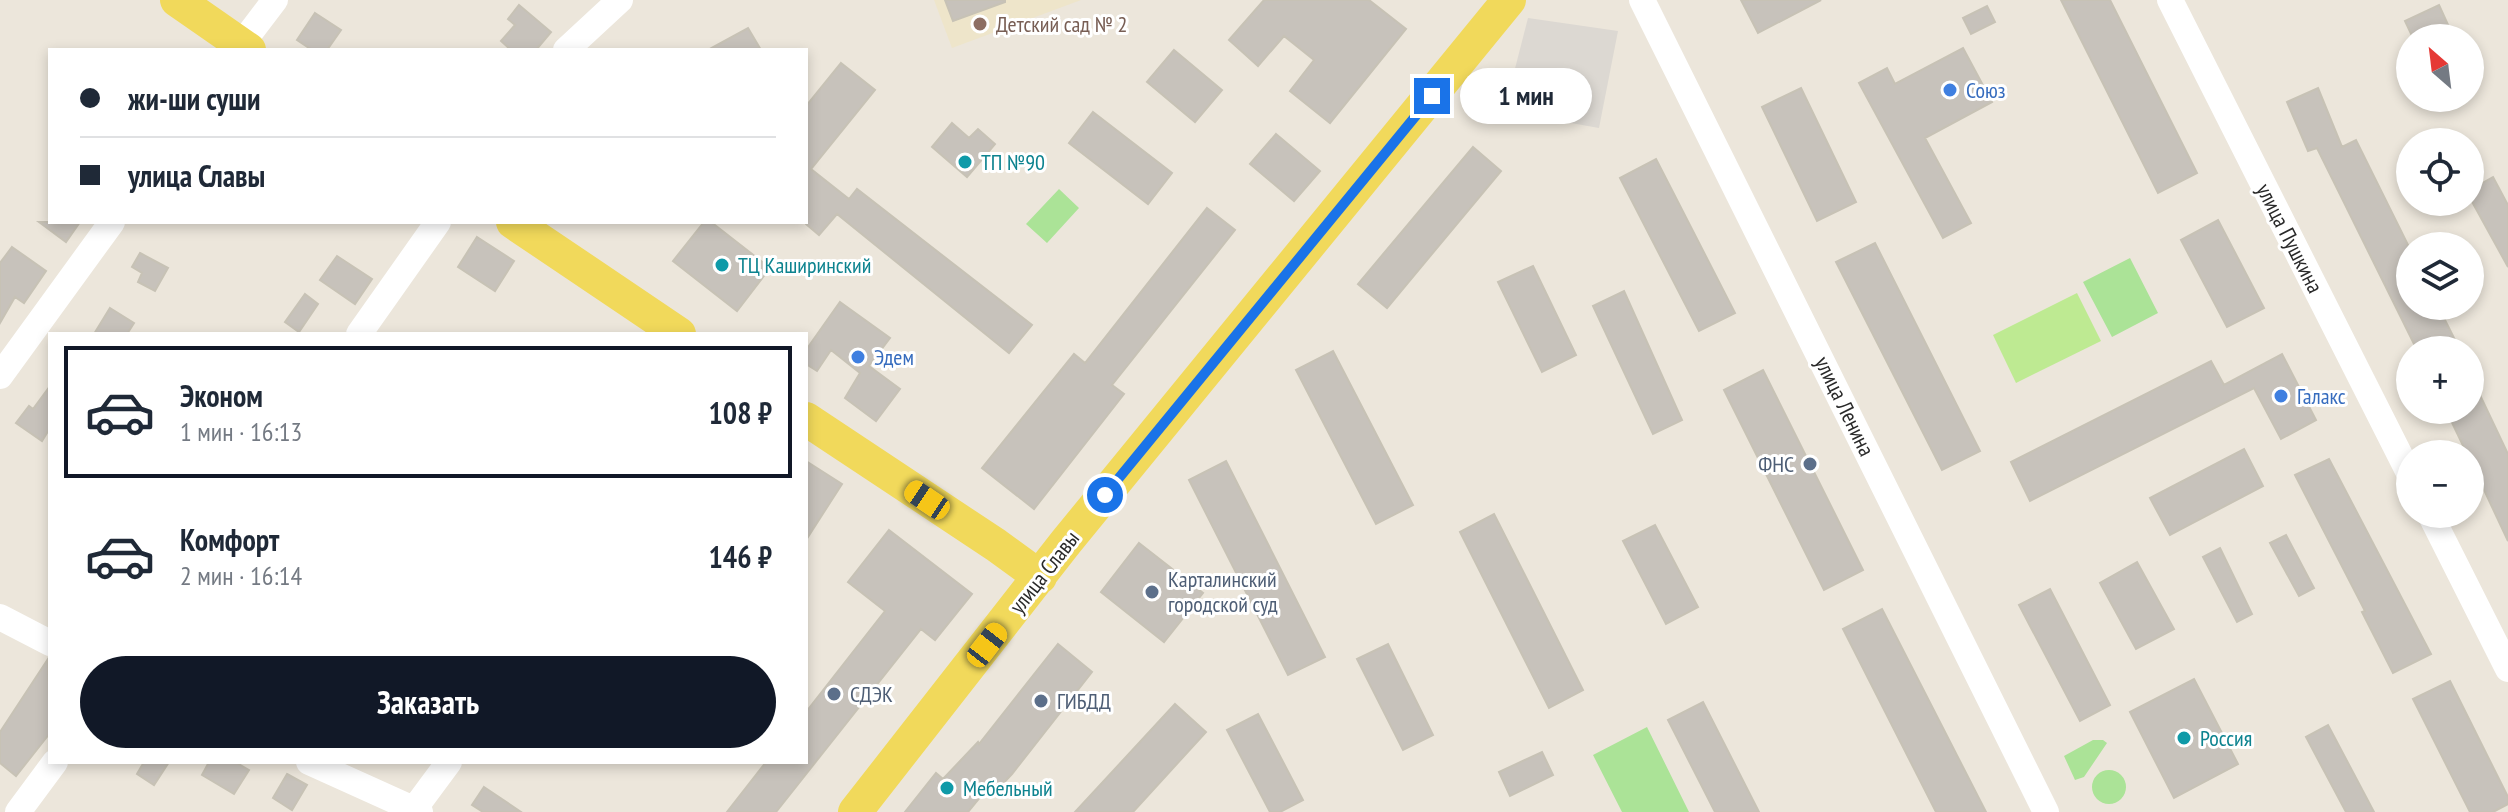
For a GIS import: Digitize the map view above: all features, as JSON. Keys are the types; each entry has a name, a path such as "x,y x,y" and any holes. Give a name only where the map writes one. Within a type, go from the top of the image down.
{"main road":[{"path":"177,0 243,48"},
{"name":"улица Славы","path":"855,812 1040,577 1509,0"},
{"path":"516,224 676,332"},
{"path":"808,420 1040,577"}],"street":[{"path":"243,48 275,0"},
{"path":"568,48 620,0"},
{"name":"улица Ленина","path":"1642,0 2046,812"},
{"name":"улица Пушкина","path":"2170,0 2396,447"},
{"path":"0,376 111,224"},
{"path":"360,332 437,224"},
{"path":"2437,528 2508,669"},
{"path":"0,617 48,642"},
{"path":"18,812 54,764"},
{"path":"313,764 416,811 448,764"}],"shaded area":[{"name":"Детский сад № 2","path":"934,0 1081,0 952,48"},
{"path":"1528,18 1618,31 1599,128 1526,115 1510,88"}],"green space":[{"path":"1059,189 1079,208 1047,243 1026,224"},
{"path":"2130,258 2158,313 2112,337 2083,282"},
{"path":"2077,293 2101,341 2016,383 1993,335"},
{"path":"1647,727 1689,812 1622,812 1593,755"},
{"path":"2093,740 2107,743 2084,777 2075,780 2064,756"},
{"path":"2109,770 2121,775 2126,787 2121,799 2109,804 2097,799 2092,787 2097,775"}],"building":[{"path":"945,0 1005,0 1005,2 953,21"},
{"path":"1264,0 1369,0 1406,29 1330,123 1290,91 1314,60 1284,36 1258,66 1229,40"},
{"path":"1741,0 1821,0 1758,33"},
{"path":"2061,0 2110,0 2197,173 2158,193"},
{"path":"519,5 551,32 538,48 509,48 501,41 515,25 508,19"},
{"path":"2439,5 2448,24 2406,24 2405,21"},
{"path":"1987,6 1995,22 1971,34 1963,18"},
{"path":"315,13 341,30 328,48 309,48 297,40"},
{"path":"748,28 760,48 712,48"},
{"path":"1963,48 1992,102 1925,138 1971,223 1943,238 1859,83 1887,68 1895,84"},
{"path":"1174,50 1222,90 1195,122 1147,82"},
{"path":"841,63 875,90 811,169 849,199 857,189 1032,325 1009,353 837,214 819,235 806,224 808,104"},
{"path":"1801,88 1856,202 1817,221 1762,107"},
{"path":"2318,88 2342,147 2356,140 2402,232 2396,232 2396,308 2317,148 2308,151 2287,102"},
{"path":"1093,112 1172,173 1148,204 1069,143"},
{"name":"ТП №90","path":"952,123 969,138 978,129 995,144 967,177 932,147"},
{"path":"1276,134 1320,171 1294,201 1250,164"},
{"path":"1473,147 1501,171 1387,308 1358,284"},
{"path":"1656,159 1735,313 1699,331 1620,178"},
{"path":"2493,177 2508,205 2508,267 2480,216 2484,216 2484,182"},
{"path":"1207,208 1235,230 1112,385 1124,394 1034,509 982,468 1074,354 1085,363"},
{"path":"2218,220 2264,308 2227,327 2181,240"},
{"path":"39,222 79,224 66,242"},
{"name":"ТЦ Каширинский","path":"702,224 714,224 770,268 737,311 673,261"},
{"path":"477,237 514,261 495,291 458,267"},
{"path":"1875,243 1980,451 1942,470 1836,262"},
{"path":"12,247 46,271 24,303 15,297 0,323 0,263"},
{"path":"140,253 168,268 155,291 138,282 142,273 132,267"},
{"path":"337,256 372,279 355,304 320,280"},
{"path":"1533,266 1576,355 1542,372 1498,282"},
{"path":"1624,291 1682,420 1653,434 1593,306"},
{"path":"305,294 318,304 299,332 285,322"},
{"name":"Эдем","path":"840,302 890,338 869,366 900,389 876,421 845,398 860,373 831,350 817,371 808,365 808,347"},
{"path":"110,308 134,323 128,332 95,332"},
{"path":"2402,320 2445,320 2453,336 2410,336"},
{"path":"1333,351 1413,505 1376,524 1296,370"},
{"path":"2282,354 2316,420 2281,439 2254,388 2030,501 2011,462 2211,361 2224,385"},
{"path":"1763,370 1863,570 1824,590 1724,390"},
{"path":"48,389 48,431 42,441 16,423 29,406 33,409"},
{"path":"2484,403 2508,454 2508,541 2484,490 2484,440 2460,440 2453,424 2484,424"},
{"path":"2244,449 2263,486 2170,535 2150,498"},
{"path":"2329,459 2431,654 2393,673 2362,612 2365,611 2295,475"},
{"path":"1226,461 1325,657 1288,675 1189,480"},
{"path":"808,462 842,484 808,537"},
{"path":"1494,514 1583,690 1549,708 1460,532"},
{"path":"1655,525 1698,607 1666,624 1623,541"},
{"path":"889,530 972,594 935,640 921,629 776,812 727,812 764,764 808,764 808,709 885,611 848,582"},
{"path":"2286,535 2314,588 2299,596 2270,543"},
{"name":"Карталинский городской суд","path":"1139,543 1203,593 1164,642 1101,592"},
{"path":"2220,548 2252,614 2237,622 2203,557"},
{"path":"2137,562 2174,629 2136,649 2100,583"},
{"path":"2050,589 2110,705 2080,721 2019,605"},
{"path":"1882,609 1986,812 1936,812 1843,629"},
{"path":"1058,644 1092,672 1012,774 996,791 990,785 968,812 905,812 936,773 943,779 979,744"},
{"path":"1388,644 1433,735 1403,750 1357,659"},
{"path":"48,659 48,736 16,776 0,763 0,732"},
{"name":"Россия","path":"2194,679 2238,764 2174,798 2130,712"},
{"path":"2450,681 2508,797 2508,804 2493,812 2470,812 2413,699"},
{"path":"1703,702 1759,812 1715,812 1668,720"},
{"path":"1175,704 1206,732 1133,812 1075,812"},
{"path":"1258,714 1303,800 1280,812 1270,812 1227,730"},
{"path":"2328,725 2374,812 2346,812 2306,737"},
{"path":"1542,752 1553,775 1510,796 1499,772"},
{"path":"143,764 168,764 154,785 137,774"},
{"path":"208,764 238,764 249,770 234,794 202,775"},
{"path":"287,774 307,785 292,810 273,798"},
{"path":"484,787 521,812 483,812 472,805"}],"place":[{"name":"Детский сад № 2","path":"980,24"},
{"name":"Союз","path":"1950,90"},
{"name":"ТП №90","path":"965,162"},
{"name":"ТЦ Каширинский","path":"722,265"},
{"name":"Эдем","path":"858,357"},
{"name":"Галакс","path":"2281,396"},
{"name":"ФНС","path":"1810,464"},
{"name":"Карталинский городской суд","path":"1152,592"},
{"name":"СДЭК","path":"834,694"},
{"name":"ГИБДД","path":"1041,701"},
{"name":"Россия","path":"2184,738"},
{"name":"Мебельный","path":"947,788"}],"route":[{"path":"1105,495 1432,96"}]}
